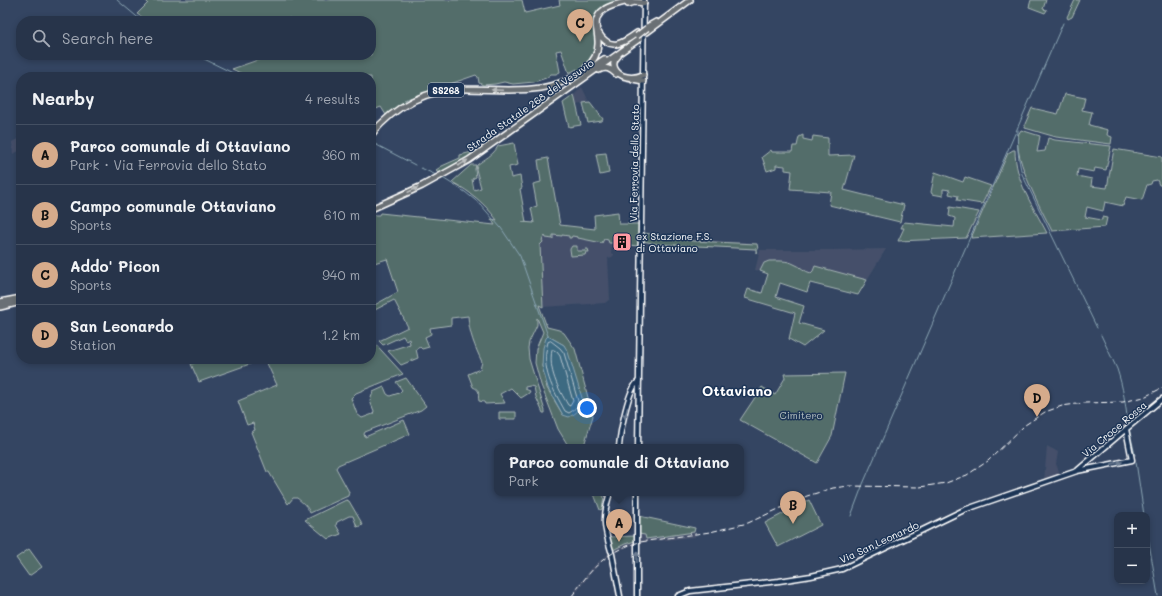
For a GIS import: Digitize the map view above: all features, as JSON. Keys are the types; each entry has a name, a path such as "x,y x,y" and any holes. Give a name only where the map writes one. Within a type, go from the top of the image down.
{"highway":[{"path":"580,76 596,56 598,45 596,25 599,14 606,8 632,0"},
{"name":"Strada Statale 268 del Vesuvio","path":"376,207 436,179 493,143 580,76 636,37 685,0"},
{"name":"Strada Statale 268 del Vesuvio","path":"647,29 690,0"},
{"path":"636,37 625,42 612,44 602,38 598,29 598,21 601,15 608,9 644,1"},
{"path":"636,37 616,58 614,68 618,73 624,76 631,78 643,78"},
{"path":"580,76 602,68 608,68 624,78 638,80 643,78"},
{"name":"Strada Statale 268 del Vesuvio","path":"376,130 396,111 428,94 458,89 536,89 580,76"},
{"path":"0,302 16,299"},
{"path":"0,307 16,303"}],"main road":[{"name":"Via Ferrovia dello Stato","path":"638,444 644,1"},
{"path":"619,444 623,421 628,403 634,385 639,381"},
{"name":"Via Croce Rossa","path":"1078,470 1126,428 1162,400"},
{"path":"1078,470 1132,460 1126,428"},
{"name":"Via San Leonardo","path":"678,596 690,590 779,581 842,569 964,510 1078,470"},
{"path":"609,496 604,513 606,533 620,596"},
{"path":"637,496 637,596"}],"shaded area":[{"path":"582,87 589,102 576,105 574,95"},
{"path":"16,140 16,152 13,154 12,142"},
{"path":"498,221 526,222 639,233 639,241 629,240 628,245 626,245 627,241 618,240 618,244 612,244 611,253 614,255 608,258 610,299 605,303 543,307 540,258 503,228"},
{"path":"643,233 694,240 757,243 758,249 656,244 643,242"},
{"path":"886,249 867,280 815,266 813,271 809,273 790,262 781,261 769,261 764,263 760,271 755,270 760,250"},
{"path":"1047,446 1058,452 1056,464 1060,474 1044,481"},
{"path":"696,532 695,537 639,543 639,534 645,535 646,539"},
{"path":"635,541 635,544 604,559 591,573 574,596 571,596 590,570 598,562 618,546"}],"green space":[{"path":"145,0 522,0 525,13 560,5 559,0 628,0 609,5 595,18 595,48 586,66 579,71 577,69 569,73 561,50 556,51 560,72 551,74 546,78 534,82 513,84 504,82 483,85 479,83 476,75 404,100 405,102 386,115 381,107 376,109 376,72 238,72 232,69 258,60 376,60 376,16 140,16 137,14 148,3"},
{"path":"1031,0 1046,0 1043,9 1047,10 1045,13 1029,7"},
{"path":"1075,0 1080,0 1072,17 1068,19 1067,17"},
{"path":"1065,94 1085,98 1082,110 1092,112 1089,125 1108,130 1107,135 1112,137 1111,144 1056,137 1025,128 1025,124 1032,108 1058,114"},
{"path":"574,95 581,125 569,127 563,103"},
{"path":"590,102 603,119 602,121 588,123 583,103"},
{"path":"1021,130 1040,136 1037,152 1045,151 1048,138 1111,146 1106,170 1095,168 1094,172 1078,169 1077,176 1092,179 1091,186 1107,188 1114,149 1162,157 1162,185 1159,185 1157,180 1152,181 1151,184 1147,185 1142,200 1126,197 1123,206 1105,202 1103,211 1087,207 1085,217 1102,220 1102,217 1107,218 1105,227 1052,231 1034,195 1022,164 1018,150 1018,138"},
{"path":"803,135 803,139 812,141 813,136 828,138 828,156 854,155 844,190 904,205 900,222 829,205 831,192 790,189 792,171 785,170 785,166 776,165 776,168 767,171 762,157 771,150 772,152 792,152 793,146 797,146 799,137"},
{"path":"514,143 518,165 509,167 511,178 520,176 522,188 520,189 526,222 522,222 534,223 531,208 537,206 533,184 541,182 538,160 548,158 560,225 595,229 594,215 618,212 619,224 639,224 639,246 628,245 628,240 618,239 617,243 609,243 608,240 604,239 602,243 572,236 569,238 569,236 562,235 553,235 553,239 546,238 545,236 540,245 543,307 539,305 547,327 564,333 575,349 593,416 585,444 567,444 558,429 541,385 535,363 536,349 543,332 537,318 537,325 529,342 528,348 529,359 545,413 543,413 536,397 534,387 530,386 525,387 525,389 530,391 529,393 521,398 511,388 500,394 505,403 485,404 484,402 479,401 478,391 473,387 468,374 480,369 482,362 473,340 468,316 451,318 451,325 430,328 431,334 425,337 429,347 422,349 420,347 416,349 418,358 401,365 388,351 410,344 409,339 406,341 403,336 383,345 379,341 408,327 394,300 376,309 376,304 398,292 387,259 376,262 376,215 379,215 380,213 495,225 491,219 497,220 482,203 452,182 471,165 476,165 475,169 476,177 472,179 474,190 481,188 476,169 477,165 498,146","holes":["548,336 564,345 563,415 547,388 542,366"]},
{"path":"480,150 441,174 436,170 460,158 460,155"},
{"path":"1015,150 1021,183 1047,233 971,238 1008,153"},
{"path":"606,153 609,173 600,175 596,154"},
{"path":"935,172 963,182 965,177 991,186 982,204 957,200 958,196 949,194 950,190 943,189 943,196 932,194 931,192"},
{"path":"950,207 979,212 966,238 898,241 904,228 901,228 904,222 954,227 955,218 949,216"},
{"path":"644,233 693,241 757,244 758,249 756,253 756,249 657,244 643,241"},
{"path":"572,246 577,246 577,251 585,251 588,249 589,252 586,252 585,255 571,256 570,249"},
{"path":"769,261 788,262 811,273 815,266 867,280 858,295 810,283 807,292 780,283 776,297 804,306 799,323 824,330 803,347 789,339 795,313 745,298 748,289 762,293 768,274 760,271 764,263"},
{"path":"376,344 403,374 356,393 351,398 357,414 362,418 373,414 374,411 370,401 373,392 384,387 387,394 390,396 399,393 402,390 396,382 406,378 426,406 421,410 365,432 365,437 404,420 410,434 338,465 336,468 349,492 348,496 310,513 303,503 297,498 293,498 288,504 269,472 267,472 251,432 255,430 253,423 247,425 238,401 277,385 267,364 376,364"},
{"path":"191,364 250,364 199,382"},
{"name":"Cimitero","path":"845,373 832,436 817,463 740,420 762,387 775,395 785,378 784,374"},
{"path":"499,412 516,412 516,419 499,419"},
{"path":"595,496 604,496 602,509 600,510"},
{"path":"346,500 349,501 363,525 357,527 353,516 349,516 337,522 336,525 341,534 328,539 305,520"},
{"path":"809,500 821,525 778,547 765,523"},
{"path":"639,516 695,528 694,532 646,539 645,535 639,534"},
{"path":"635,536 635,541 613,550 609,537"},
{"path":"29,549 42,567 29,576 16,558"}],"water":[{"path":"548,336 564,345 568,352 583,401 578,410 569,417 563,415 548,388 542,366 543,348"}],"waterway":[{"path":"117,0 136,16"},
{"path":"851,516 863,484 1063,23"},
{"path":"206,60 231,72"},
{"path":"1018,130 1018,152 1022,174 1097,328"},
{"path":"376,145 415,165"},
{"path":"421,168 436,175"},
{"path":"441,177 465,192 480,204 501,228 520,256 548,336"},
{"path":"1101,335 1117,369 1124,397 1128,425"},
{"path":"1129,428 1135,455"},
{"path":"1136,462 1144,512"},
{"path":"1150,548 1158,596"}],"railway":[{"path":"572,596 593,569 609,555 628,546 640,542 710,532 748,523 807,496 833,488 849,486 920,487 946,483 967,475 988,461 1025,425 1045,412 1069,405 1123,402 1144,397 1162,388"}],"place":[{"name":"Addo' Picon","path":"580,42"},
{"name":"ex Stazione F.S. di Ottaviano","path":"622,242"},
{"name":"San Leonardo","path":"1037,417"},
{"name":"Campo comunale Ottaviano","path":"793,524"},
{"name":"Parco comunale di Ottaviano","path":"619,542"}],"district":[{"name":"Ottaviano","path":"737,390"}]}
